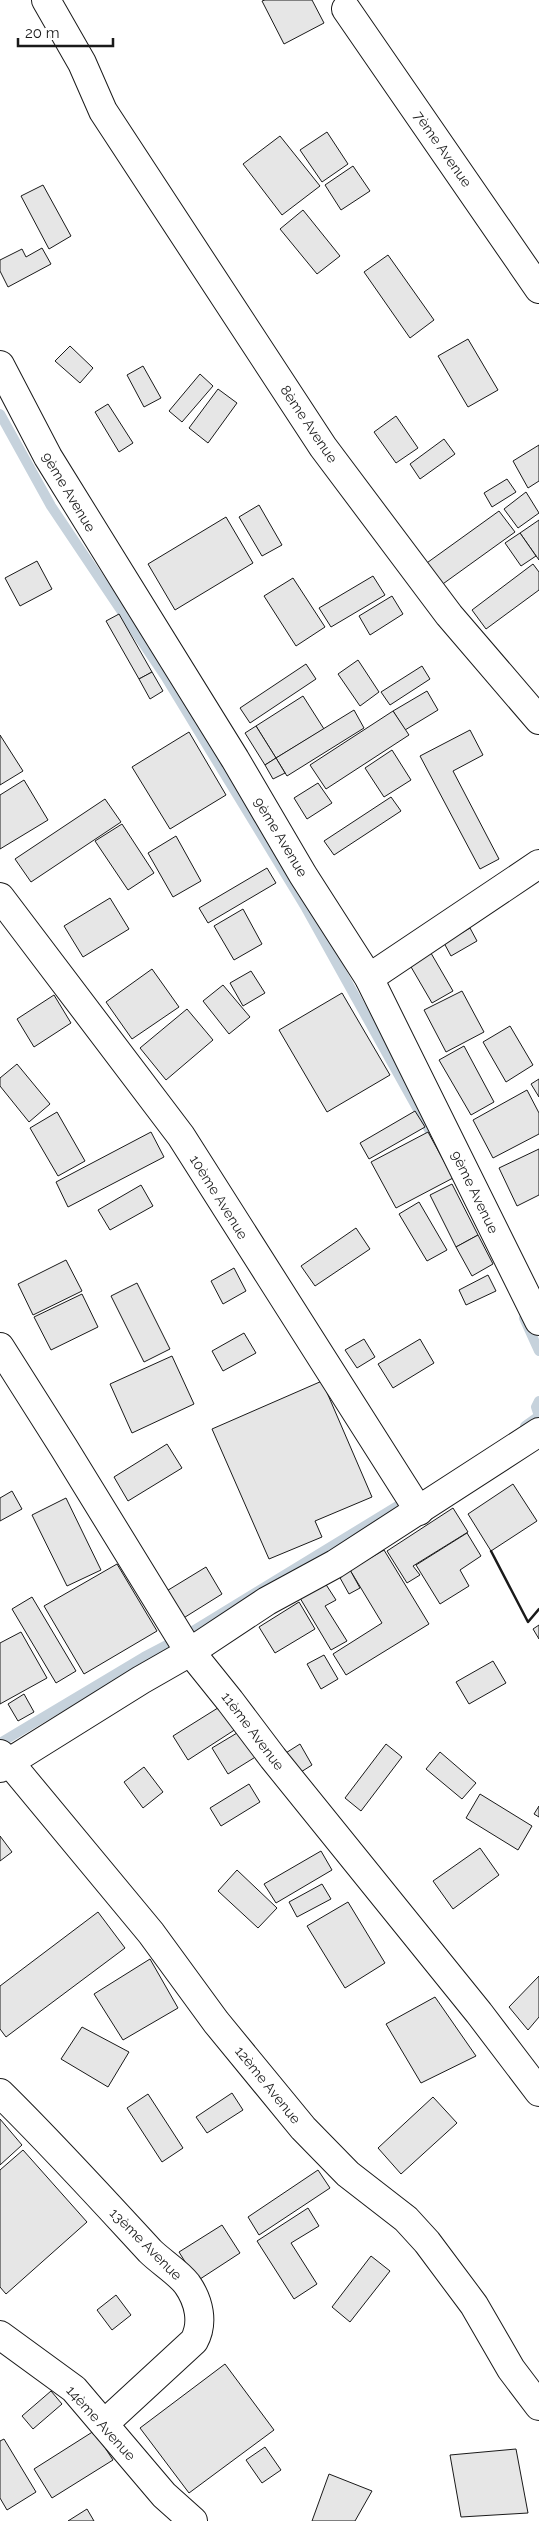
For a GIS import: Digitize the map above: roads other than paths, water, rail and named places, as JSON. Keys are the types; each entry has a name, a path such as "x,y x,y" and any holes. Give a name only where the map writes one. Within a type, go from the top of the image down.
{"street":[{"name":"8ème Avenue","path":"46,0 82,63 103,111 323,446 449,615 539,720"},
{"name":"7ème Avenue","path":"346,9 539,289"},
{"name":"9ème Avenue","path":"0,365 48,458 235,759 303,874 369,978 539,1321"},
{"path":"369,978 539,864"},
{"name":"10ème Avenue","path":"0,897 180,1136 412,1500"},
{"name":"11ème Avenue","path":"0,1347 182,1640 273,1758 479,2013 539,2092"},
{"path":"3,1761 142,1680 182,1640 267,1601 335,1564 412,1500 539,1432"},
{"name":"12ème Avenue","path":"3,1761 151,1933 216,2022 303,2128 348,2174 406,2218 427,2242 474,2305 511,2369 539,2406"},
{"name":"13ème Avenue","path":"0,2093 152,2253 186,2283 195,2301 200,2318 200,2330 194,2341 104,2424"},
{"name":"14ème Avenue","path":"0,2335 74,2389 164,2495 193,2521"}],"waterway":[{"path":"0,414 51,506 165,676 306,908 431,1133"},
{"path":"524,1318 539,1351"},
{"path":"539,1401 536,1407 539,1416"},
{"path":"525,1426 539,1416"},
{"path":"0,1743 144,1657 188,1634 409,1499"}]}
